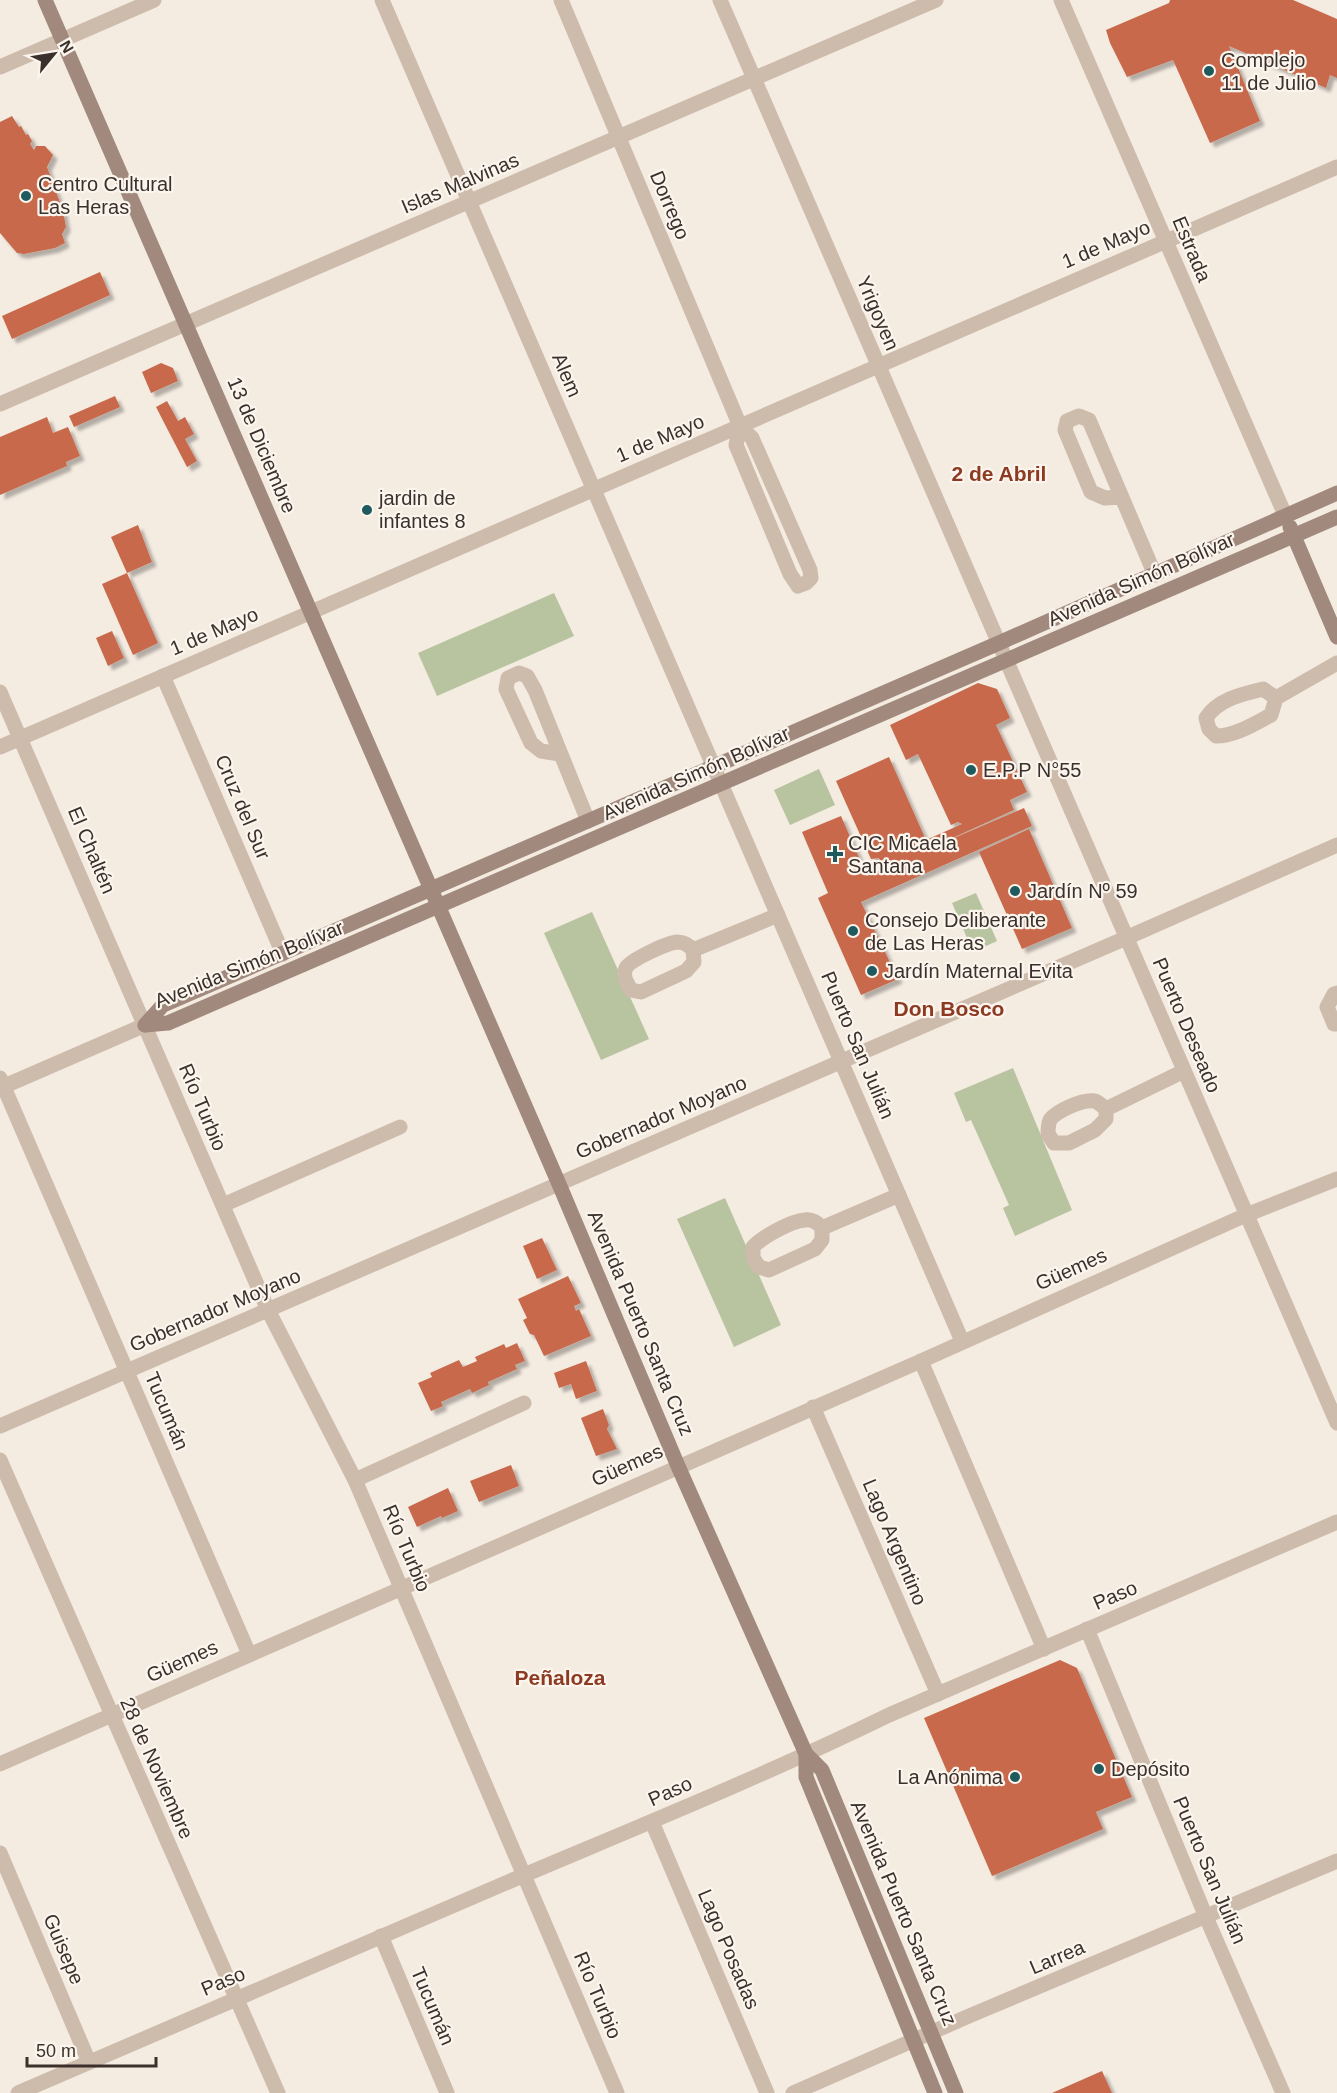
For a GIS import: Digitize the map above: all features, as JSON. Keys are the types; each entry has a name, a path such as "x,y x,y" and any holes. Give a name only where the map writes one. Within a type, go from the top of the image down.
{"street":[{"name":"13 de Diciembre","path":"45,0 439,908"},
{"path":"0,67 154,0"},
{"name":"Alem","path":"382,0 714,767"},
{"name":"Dorrego","path":"561,0 740,426 752,438 810,570 811,578 806,583 798,586 790,573 736,445 740,426"},
{"name":"Yrigoyen","path":"720,0 999,643"},
{"name":"Islas Malvinas","path":"0,404 936,0"},
{"name":"Estrada","path":"1061,0 1285,516"},
{"name":"1 de Mayo","path":"0,747 1337,167"},
{"path":"1122,497 1105,498 1091,492 1065,430 1067,421 1079,416 1089,420 1122,497 1155,575"},
{"name":"Avenida Simón Bolívar","path":"145,1025 163,1005 432,890 1337,494"},
{"path":"1285,516 1337,637"},
{"name":"Avenida Simón Bolívar","path":"145,1025 168,1023 439,908 1337,517"},
{"name":"Puerto Deseado","path":"999,643 1337,1423"},
{"path":"1276,698 1337,663"},
{"path":"560,754 541,751 531,743 506,689 508,678 519,673 527,676 536,690 588,821"},
{"name":"Cruz del Sur","path":"164,676 283,954"},
{"name":"El Chaltén","path":"0,692 145,1025"},
{"name":"Puerto San Julián","path":"714,767 962,1341"},
{"name":"Gobernador Moyano","path":"0,1426 1126,939 1337,845"},
{"name":"Avenida Puerto Santa Cruz","path":"439,908 678,1466 806,1754 822,1770 956,2093"},
{"path":"693,950 778,915"},
{"path":"1337,993 1334,994 1327,1007 1334,1024 1337,1024"},
{"path":"1,1084 145,1025"},
{"name":"Río Turbio","path":"145,1025 268,1310 355,1480 616,2093"},
{"path":"1106,1109 1184,1071"},
{"name":"Tucumán","path":"1,1084 249,1654"},
{"path":"223,1204 400,1127"},
{"name":"Güemes","path":"0,1764 921,1360 1245,1215 1337,1179"},
{"path":"822,1228 899,1195"},
{"path":"921,1360 1044,1648"},
{"path":"355,1480 524,1403"},
{"name":"Lago Argentino","path":"813,1407 938,1694"},
{"name":"28 de Noviembre","path":"0,1460 278,2093"},
{"name":"Paso","path":"18,2093 652,1822 938,1694 1337,1522"},
{"name":"Puerto San Julián","path":"1087,1629 1206,1917 1283,2093"},
{"name":"Avenida Puerto Santa Cruz","path":"806,1754 806,1777 935,2093"},
{"name":"Lago Posadas","path":"652,1822 767,2093"},
{"name":"Guisepe","path":"0,1853 89,2062"},
{"name":"Larrea","path":"793,2093 1337,1862"},
{"name":"Tucumán","path":"381,1936 447,2093"}],"green space":[{"path":"554,593 574,636 437,696 418,653"},
{"path":"819,769 835,805 790,825 774,790"},
{"path":"976,893 997,941 973,952 952,903"},
{"path":"592,912 649,1039 601,1060 544,933"},
{"path":"1013,1068 1072,1210 1015,1236 1003,1208 1009,1205 971,1120 966,1122 954,1093"},
{"path":"725,1198 781,1325 734,1347 677,1219"}],"building":[{"name":"Complejo 11 de Julio","path":"1170,0 1293,0 1337,19 1337,78 1330,75 1326,88 1229,46 1260,121 1210,143 1173,60 1127,77 1106,30 1169,3"},
{"path":"12,116 26,135 28,134 34,150 36,146 45,146 53,155 47,167 63,211 66,227 62,234 65,243 55,248 24,254 17,253 0,233 0,122"},
{"path":"100,272 110,295 12,339 2,316"},
{"path":"161,363 173,368 178,381 151,393 142,372"},
{"path":"115,396 120,407 74,427 69,416"},
{"path":"167,401 178,421 185,417 194,434 185,439 197,461 187,467 156,407"},
{"path":"47,417 53,433 68,427 80,456 66,462 67,466 0,495 0,437"},
{"path":"138,525 152,562 127,573 111,537"},
{"path":"127,573 158,643 133,655 102,584"},
{"path":"112,631 124,658 108,666 96,638"},
{"name":"E.P.P N°55","path":"978,683 997,689 1010,718 996,725 1027,792 1010,800 1014,810 926,850 1024,808 1032,826 861,902 898,979 861,995 818,898 828,893 802,832 841,816 867,876 883,869 879,858 871,859 836,781 889,757 926,840 962,824 958,822 951,825 918,754 906,760 890,725"},
{"path":"1029,829 1072,928 1022,949 979,852"},
{"path":"542,1238 557,1270 537,1279 523,1246"},
{"path":"568,1276 581,1303 574,1306 576,1311 579,1309 591,1336 544,1356 534,1335 530,1334 523,1320 527,1318 518,1299"},
{"path":"517,1343 525,1361 515,1365 517,1369 488,1382 489,1385 472,1393 470,1389 441,1402 443,1406 431,1411 418,1383 432,1377 430,1373 459,1360 463,1367 477,1361 475,1357 504,1344 506,1348"},
{"path":"586,1361 597,1391 576,1399 571,1384 559,1388 554,1373"},
{"path":"603,1409 609,1425 607,1429 617,1449 596,1456 581,1418"},
{"path":"511,1465 519,1486 479,1502 470,1481"},
{"path":"448,1488 458,1511 417,1527 408,1507"},
{"name":"La Anónima","path":"1060,1660 1077,1668 1132,1797 1096,1812 1103,1829 992,1876 924,1718"},
{"path":"1102,2071 1112,2093 1052,2093"}],"place":[{"name":"Complejo 11 de Julio","path":"1209,71"},
{"name":"Centro Cultural Las Heras","path":"26,196"},
{"name":"jardin de infantes 8","path":"367,510"},
{"name":"E.P.P N°55","path":"971,770"},
{"name":"CIC Micaela Santana","path":"835,854"},
{"name":"Jardín Nº 59","path":"1015,891"},
{"name":"Consejo Deliberante de Las Heras","path":"853,931"},
{"name":"Jardín Maternal Evita","path":"872,971"},
{"name":"Depósito","path":"1099,1769"},
{"name":"La Anónima","path":"1015,1777"}],"district":[{"name":"2 de Abril","path":"999,473"},
{"name":"Don Bosco","path":"949,1008"},
{"name":"Peñaloza","path":"560,1677"}]}
